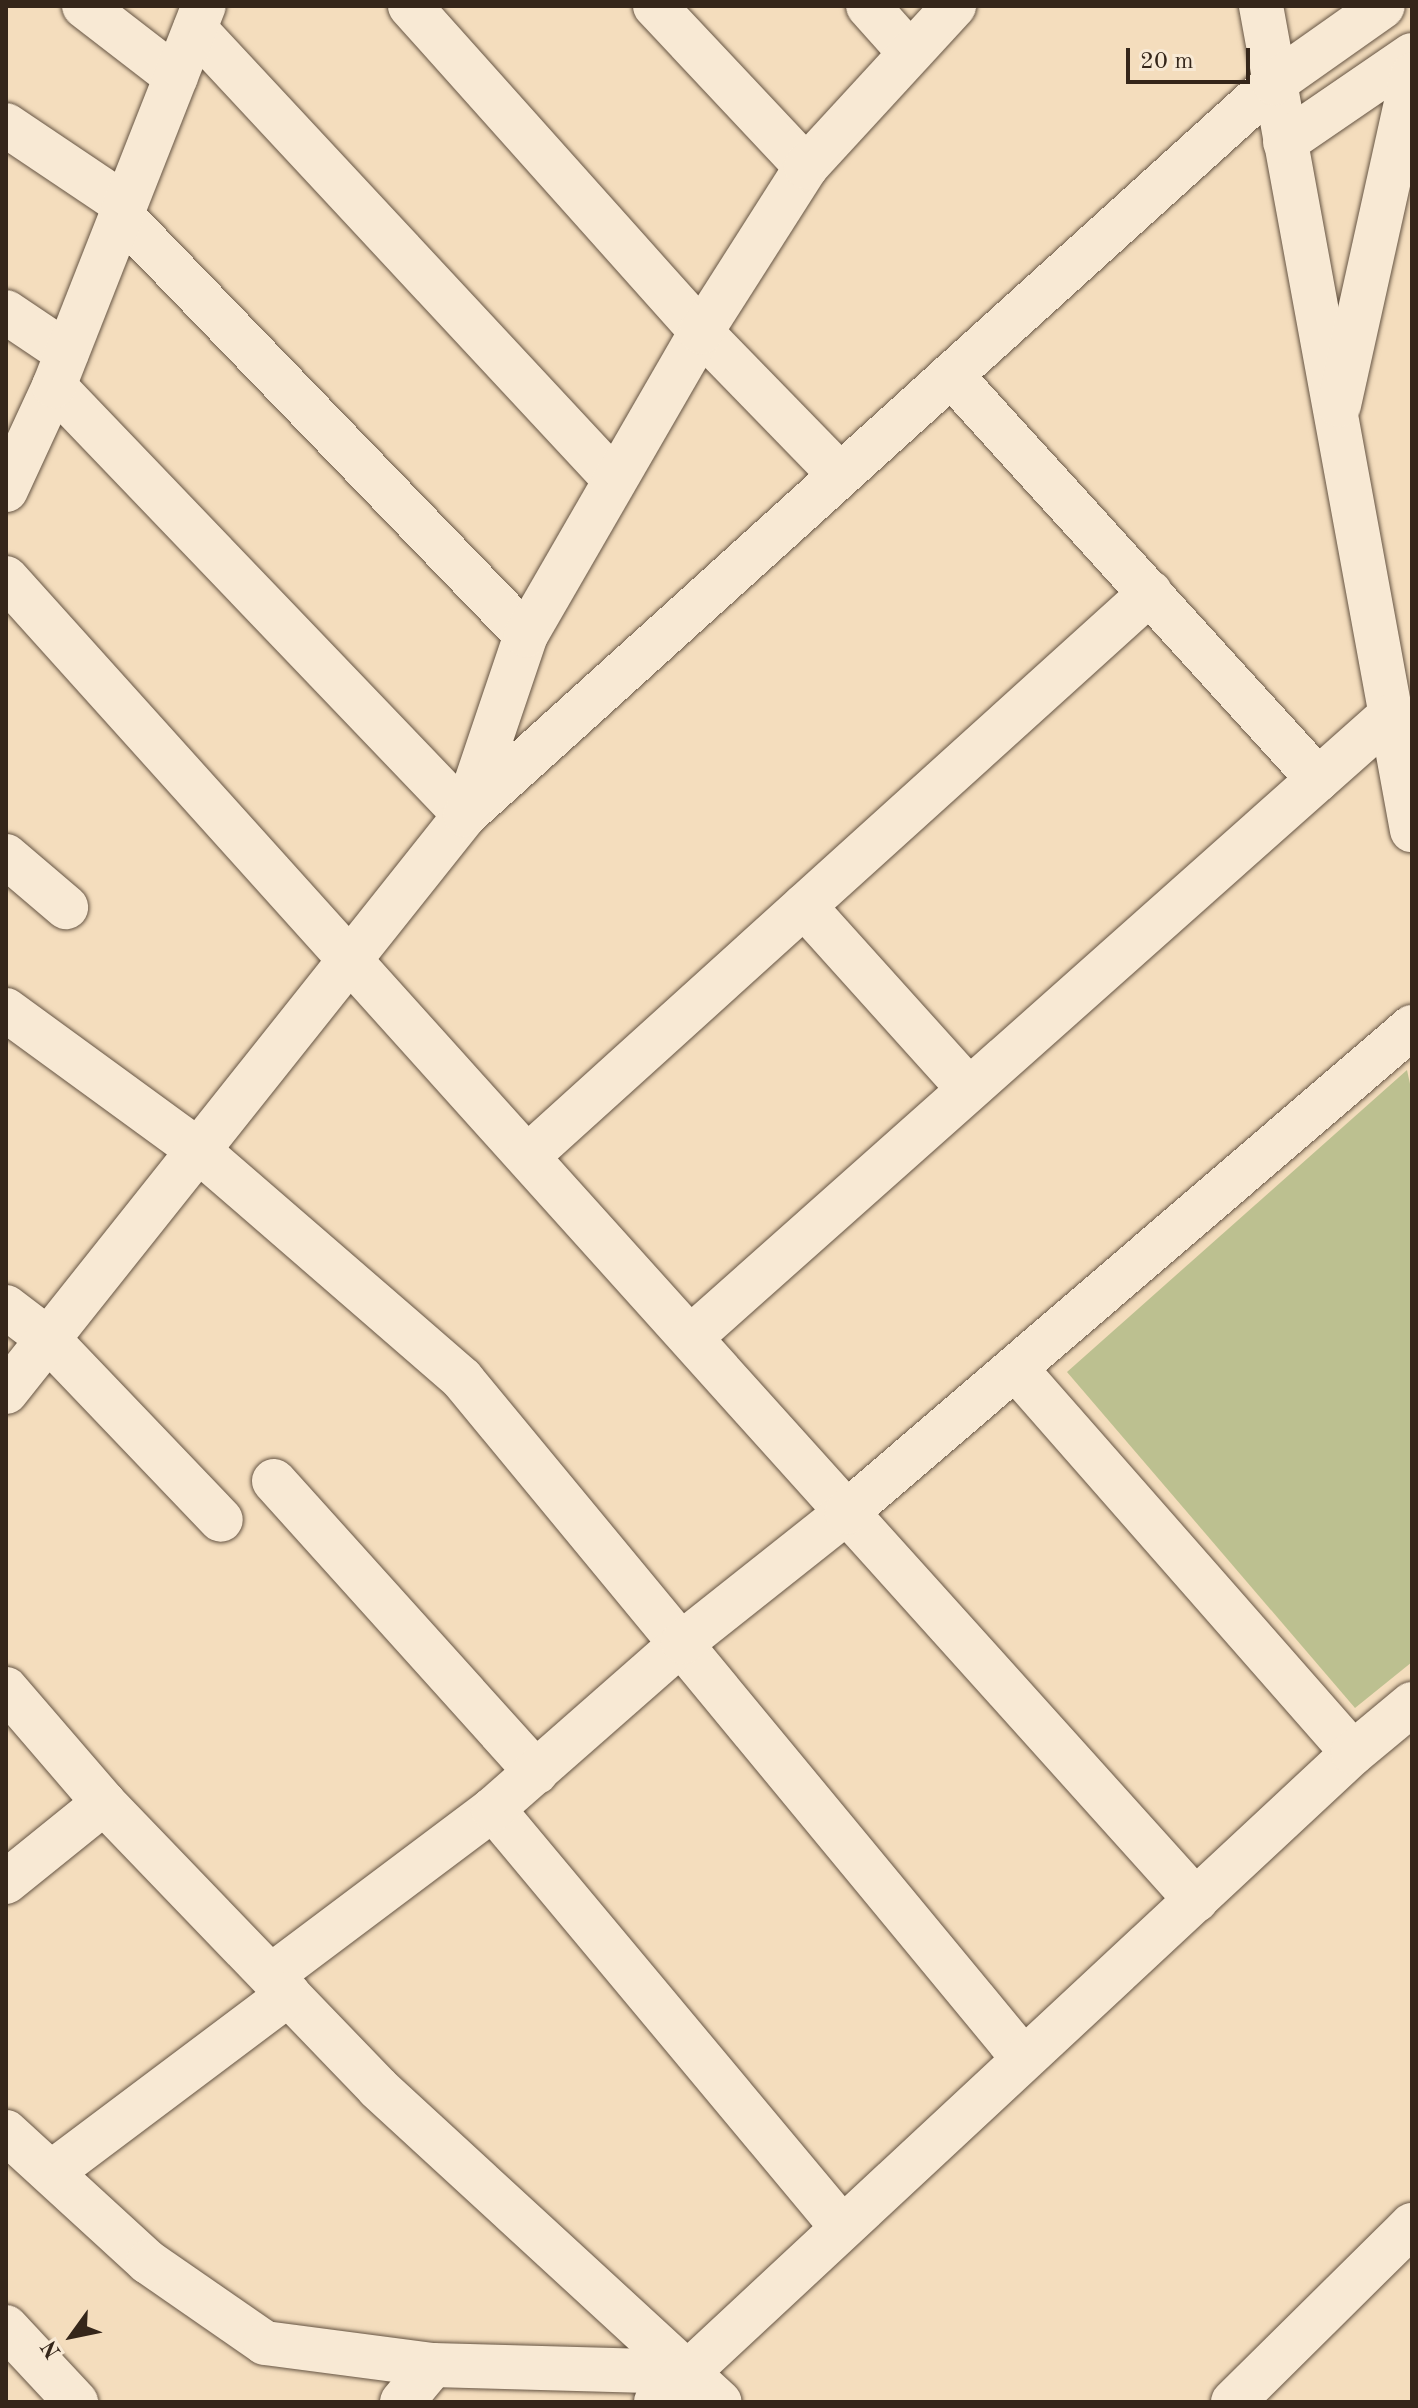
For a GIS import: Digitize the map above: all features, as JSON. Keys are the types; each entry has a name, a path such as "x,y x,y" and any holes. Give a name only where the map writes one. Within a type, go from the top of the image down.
{"street":[{"path":"84,6 176,77"},
{"path":"410,6 701,332 840,475"},
{"path":"655,6 806,167"},
{"path":"868,6 910,53"},
{"path":"465,815 526,635 613,478 701,332 806,167 954,6"},
{"path":"1261,6 1334,425 1412,830"},
{"path":"6,1392 465,815 1274,83 1383,6"},
{"path":"7,485 60,369 199,17 613,478"},
{"path":"1285,142 1412,55"},
{"path":"1334,425 1412,75"},
{"path":"6,125 123,210 526,635"},
{"path":"6,312 465,815"},
{"path":"951,375 1318,779"},
{"path":"6,578 529,1155 1196,1900"},
{"path":"529,1155 1150,593"},
{"path":"691,1337 1388,717"},
{"path":"6,856 66,907"},
{"path":"804,906 969,1089"},
{"path":"6,1010 198,1150 462,1379 683,1642 1023,2058"},
{"path":"52,2172 493,1809 683,1642 847,1512 1412,1027"},
{"path":"6,1307 48,1339 221,1520"},
{"path":"1015,1368 1353,1753"},
{"path":"274,1481 536,1772"},
{"path":"6,1689 104,1803 670,2387"},
{"path":"670,2387 1353,1753 1412,1704"},
{"path":"6,1882 104,1803"},
{"path":"493,1809 841,2226"},
{"path":"6,2132 148,2262 265,2343 433,2365 670,2387 719,2402"},
{"path":"1233,2402 1412,2225"},
{"path":"6,2327 76,2402"},
{"path":"402,2402 433,2365"}],"green space":[{"path":"1407,1070 1412,1093 1412,1662 1355,1708 1067,1372"}]}
